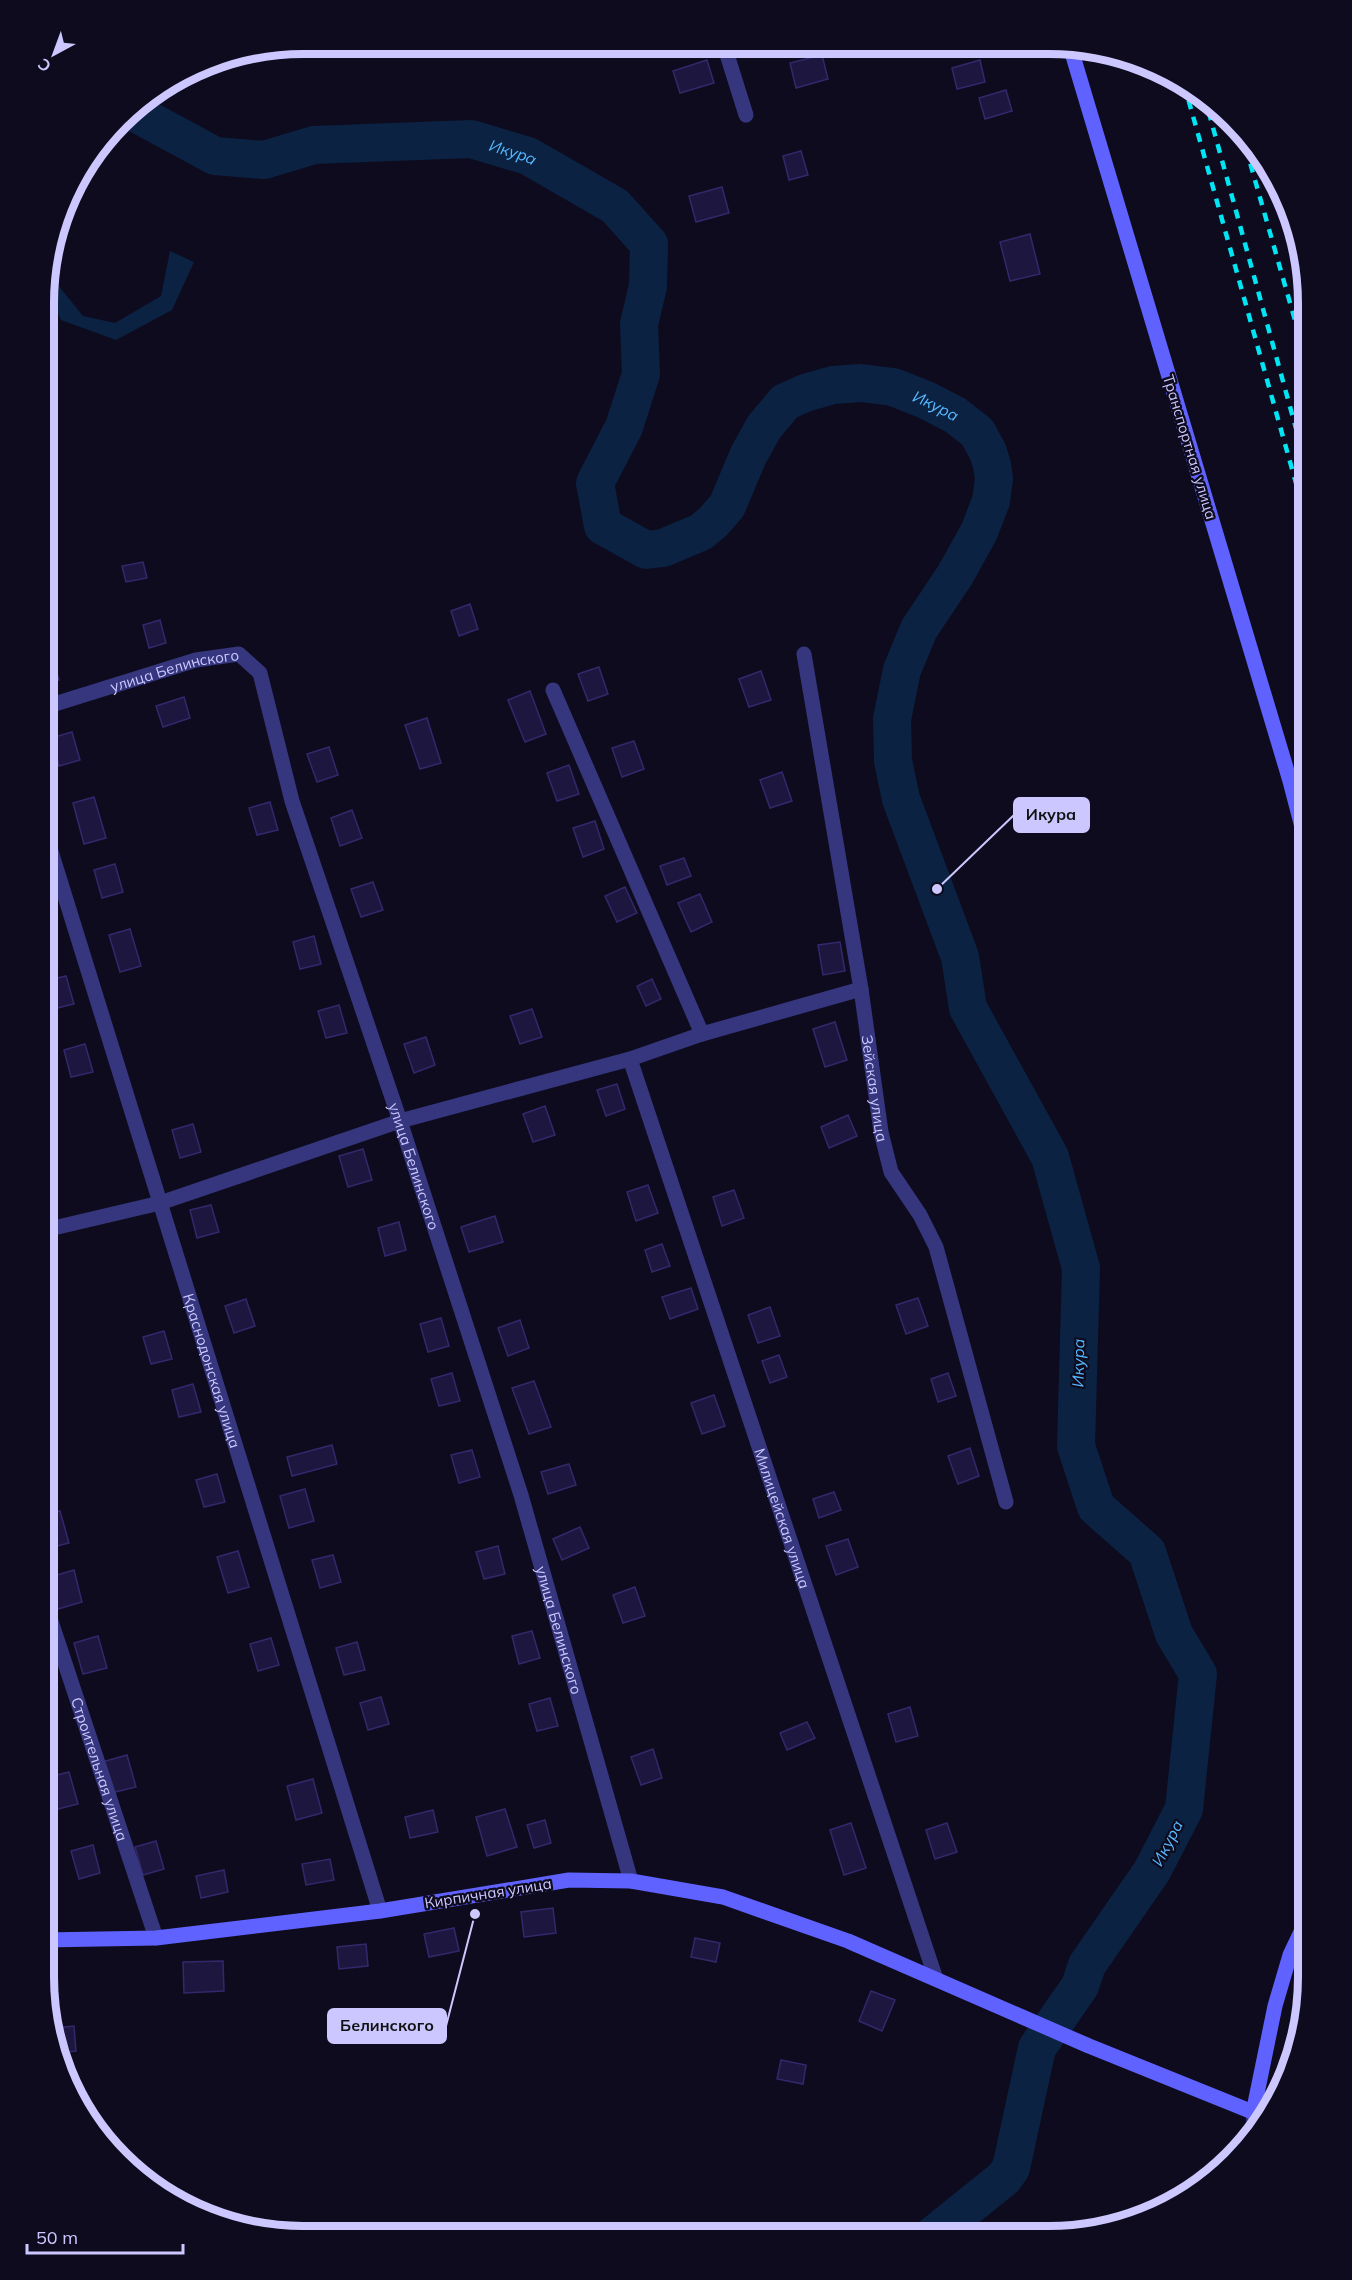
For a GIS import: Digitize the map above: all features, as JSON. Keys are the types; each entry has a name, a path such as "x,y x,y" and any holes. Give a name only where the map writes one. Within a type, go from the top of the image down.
{"street":[{"path":"727,54 746,115"},
{"name":"Транспортная улица","path":"1073,55 1298,812"},
{"name":"улица Белинского","path":"54,704 196,660 239,654 260,673 292,801 400,1121 521,1495 631,1881"},
{"name":"Зейская улица","path":"804,654 861,988 881,1132 891,1172 920,1215 936,1247 1006,1502"},
{"path":"553,690 702,1034"},
{"name":"Краснодонская улица","path":"54,861 380,1911"},
{"path":"54,1228 160,1203 400,1121 630,1059 702,1034 861,988"},
{"name":"Милицейская улица","path":"630,1059 936,1979"},
{"name":"Строительная улица","path":"54,1630 156,1938"},
{"name":"Кирпичная улица","path":"54,1940 156,1938 380,1911 569,1880 631,1881 723,1897 848,1941 1089,2046 1257,2114"},
{"path":"1260,2110 1275,2006 1290,1955 1298,1938"}],"water":[{"path":"170,251 194,262 172,310 116,340 61,320 54,305 55,282 83,316 115,323 161,296"}],"building":[{"path":"822,55 828,79 796,88 790,63"},
{"path":"707,60 714,83 680,93 673,71"},
{"path":"980,60 985,82 957,89 952,68"},
{"path":"1006,90 1012,111 985,119 979,98"},
{"path":"801,151 808,175 789,180 783,156"},
{"path":"722,187 729,213 696,222 689,196"},
{"path":"1030,234 1040,274 1010,281 1000,242"},
{"path":"143,562 147,578 126,582 122,566"},
{"path":"470,604 478,629 459,636 451,611"},
{"path":"160,620 166,643 149,648 143,625"},
{"path":"54,663 59,680 54,681"},
{"path":"599,667 608,694 588,701 578,674"},
{"path":"761,671 771,700 749,707 739,679"},
{"path":"530,691 546,734 525,742 508,700"},
{"path":"184,697 190,718 163,727 156,706"},
{"path":"427,718 441,763 420,769 405,725"},
{"path":"72,732 80,760 59,766 54,748 54,737"},
{"path":"634,741 644,769 622,777 612,748"},
{"path":"329,747 338,775 317,782 307,754"},
{"path":"569,765 579,794 557,801 547,773"},
{"path":"782,772 792,801 770,808 760,780"},
{"path":"94,797 106,838 84,844 73,803"},
{"path":"270,802 278,830 257,835 249,808"},
{"path":"352,810 362,838 340,846 331,818"},
{"path":"595,821 604,849 583,857 573,828"},
{"path":"684,858 691,876 667,885 660,866"},
{"path":"115,864 123,892 102,898 94,870"},
{"path":"373,882 383,910 361,917 351,889"},
{"path":"625,887 637,913 617,922 605,896"},
{"path":"700,894 712,922 691,932 678,903"},
{"path":"130,929 141,966 120,972 109,935"},
{"path":"314,936 321,964 300,969 293,942"},
{"path":"840,942 845,971 823,975 818,945"},
{"path":"66,976 74,1004 54,1009 54,979"},
{"path":"652,979 661,999 646,1006 637,986"},
{"path":"339,1005 347,1033 326,1038 318,1011"},
{"path":"532,1009 542,1037 520,1044 510,1016"},
{"path":"835,1022 847,1060 825,1067 813,1029"},
{"path":"426,1037 435,1065 414,1073 404,1044"},
{"path":"85,1044 93,1072 71,1077 64,1050"},
{"path":"617,1084 625,1109 606,1116 597,1090"},
{"path":"545,1106 555,1135 533,1142 523,1114"},
{"path":"848,1115 857,1136 829,1148 821,1127"},
{"path":"193,1124 201,1152 180,1158 172,1130"},
{"path":"363,1149 372,1180 348,1187 339,1156"},
{"path":"648,1185 658,1213 636,1221 627,1192"},
{"path":"734,1190 744,1218 722,1226 713,1197"},
{"path":"211,1205 219,1232 197,1238 190,1210"},
{"path":"495,1216 503,1242 469,1252 461,1227"},
{"path":"399,1222 406,1250 385,1256 378,1228"},
{"path":"662,1244 670,1266 652,1272 645,1250"},
{"path":"691,1288 698,1309 670,1319 662,1297"},
{"path":"918,1298 928,1326 906,1334 896,1305"},
{"path":"246,1299 255,1326 234,1333 225,1306"},
{"path":"770,1307 780,1336 758,1343 748,1315"},
{"path":"441,1318 449,1346 428,1352 420,1324"},
{"path":"520,1320 529,1348 508,1356 498,1328"},
{"path":"164,1331 172,1359 151,1364 143,1337"},
{"path":"779,1355 787,1377 770,1383 762,1361"},
{"path":"452,1373 460,1401 439,1406 431,1379"},
{"path":"948,1373 956,1396 938,1402 931,1379"},
{"path":"534,1381 551,1427 529,1434 512,1388"},
{"path":"193,1384 201,1412 179,1417 172,1390"},
{"path":"714,1395 725,1426 702,1434 691,1403"},
{"path":"332,1445 337,1464 292,1476 287,1457"},
{"path":"970,1448 979,1476 958,1484 948,1456"},
{"path":"472,1450 480,1477 459,1483 451,1455"},
{"path":"569,1464 576,1485 548,1494 541,1472"},
{"path":"217,1474 225,1502 204,1507 196,1480"},
{"path":"305,1489 314,1521 289,1528 280,1496"},
{"path":"834,1492 841,1510 819,1518 813,1499"},
{"path":"60,1511 69,1543 54,1547 54,1512"},
{"path":"580,1527 589,1548 562,1560 553,1539"},
{"path":"848,1539 858,1567 836,1575 826,1546"},
{"path":"498,1546 505,1574 484,1579 476,1552"},
{"path":"238,1551 249,1587 228,1593 217,1557"},
{"path":"333,1555 341,1582 320,1588 312,1560"},
{"path":"74,1570 82,1602 58,1609 54,1593 54,1576"},
{"path":"635,1587 645,1616 623,1623 613,1595"},
{"path":"532,1631 540,1658 519,1664 512,1636"},
{"path":"98,1636 107,1668 83,1674 74,1643"},
{"path":"271,1638 279,1665 258,1671 250,1644"},
{"path":"357,1642 365,1670 344,1675 336,1648"},
{"path":"381,1697 389,1724 368,1730 360,1703"},
{"path":"550,1698 558,1726 537,1731 529,1704"},
{"path":"910,1707 918,1736 896,1742 888,1714"},
{"path":"807,1722 815,1738 787,1750 780,1733"},
{"path":"653,1749 662,1778 641,1785 631,1757"},
{"path":"127,1755 136,1787 111,1793 102,1762"},
{"path":"69,1772 78,1804 54,1810 54,1776"},
{"path":"313,1779 322,1813 296,1820 287,1786"},
{"path":"505,1809 517,1847 487,1856 476,1817"},
{"path":"433,1810 438,1832 410,1838 405,1817"},
{"path":"545,1820 551,1843 534,1848 527,1825"},
{"path":"851,1823 866,1868 844,1875 830,1830"},
{"path":"947,1823 957,1852 935,1859 926,1830"},
{"path":"156,1841 164,1869 143,1875 135,1847"},
{"path":"93,1845 100,1873 79,1879 71,1851"},
{"path":"330,1859 334,1880 306,1885 302,1864"},
{"path":"224,1870 228,1892 201,1898 196,1876"},
{"path":"553,1908 556,1933 524,1937 521,1912"},
{"path":"454,1928 459,1951 429,1957 424,1934"},
{"path":"695,1938 720,1943 716,1962 691,1957"},
{"path":"366,1944 368,1966 339,1969 337,1947"},
{"path":"223,1961 224,1991 184,1993 183,1962"},
{"path":"871,1991 895,2000 882,2031 859,2021"},
{"path":"74,2026 76,2051 65,2052 59,2028"},
{"path":"781,2060 806,2065 803,2084 777,2079"}],"waterway":[{"name":"Икура","path":"140,115 215,156 264,160 314,145 471,139 528,156 615,206 649,244 648,286 639,324 641,374 624,427 595,483 603,526 646,550 663,548 701,532 713,522 727,506 748,456 764,427 785,402 805,393 833,385 861,383 893,387 955,415 977,432 988,452 994,479 991,501 979,532 955,575 919,629 902,670 892,719 893,761 901,799 960,957 968,1008 1050,1157 1081,1268 1076,1446 1096,1507 1147,1552 1174,1634 1198,1674 1184,1809 1152,1871 1087,1965 1080,1986 1037,2048 1011,2168 1004,2178 944,2226"}],"railway":[{"path":"1187,96 1298,490"},
{"path":"1209,112 1298,436"},
{"path":"1247,151 1298,331"}],"place":[{"name":"Икура","path":"937,889"},
{"name":"Белинского","path":"475,1914"}]}
